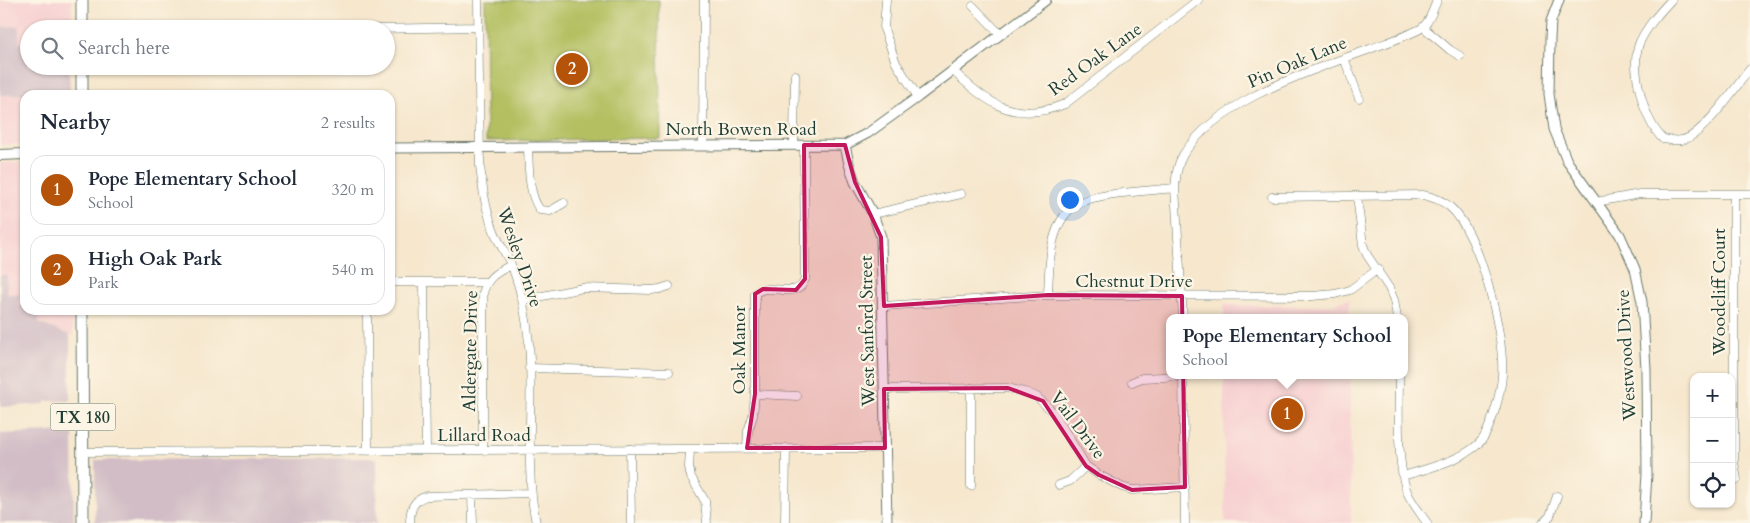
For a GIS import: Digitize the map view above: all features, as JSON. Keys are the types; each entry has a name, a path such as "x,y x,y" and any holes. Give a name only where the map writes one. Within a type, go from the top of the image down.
{"main road":[{"path":"82,0 82,20"},
{"path":"82,75 82,90"},
{"path":"0,155 20,154"},
{"name":"TX 180","path":"82,315 83,523"}],"street":[{"name":"Wesley Drive","path":"478,0 479,148 482,183 493,229 511,265 525,315 529,368 531,493 536,523"},
{"path":"703,146 704,0"},
{"path":"886,0 884,29 896,63 918,97"},
{"name":"North Bowen Road","path":"395,148 846,145 868,133 918,97 1046,0"},
{"name":"Red Oak Lane","path":"952,70 979,95 995,105 1012,110 1031,112 1051,110 1065,104 1198,0"},
{"path":"1437,0 1423,27 1460,56"},
{"name":"Westwood Drive","path":"1559,0 1551,22 1550,39 1549,94 1554,129 1567,161 1620,235 1637,276 1642,302 1647,474 1644,523"},
{"path":"1671,0 1645,32 1639,44 1636,64 1645,108 1653,128 1663,139 1682,140 1696,134 1708,122 1750,69"},
{"path":"973,6 1000,34"},
{"path":"395,29 478,27"},
{"name":"Pin Oak Lane","path":"1182,314 1175,188 1177,170 1182,156 1195,140 1211,124 1271,86 1423,27"},
{"path":"1344,58 1359,98"},
{"path":"794,145 795,75"},
{"name":"Oak Manor","path":"746,448 748,431 753,416 755,394 755,294 763,289 796,290 805,280 804,145"},
{"name":"West Sanford Street","path":"846,145 854,182 873,214 881,237 884,306 887,523"},
{"path":"528,147 531,182 537,206 540,210 546,211 564,203"},
{"path":"1048,295 1051,247 1058,227 1070,208 1090,198 1175,188"},
{"path":"873,214 961,194"},
{"path":"1596,202 1640,194 1750,194"},
{"name":"Woodcliff Court","path":"1734,194 1734,462 1737,480"},
{"path":"1272,197 1423,195 1433,197 1450,207 1464,223 1489,284 1500,341 1502,362 1501,389 1484,437 1469,450 1447,462 1403,476"},
{"path":"1357,196 1363,245 1394,300 1396,314"},
{"name":"Aldergate Drive","path":"483,450 483,293 486,282 495,274 511,265"},
{"name":"Chestnut Drive","path":"884,306 1048,295 1312,296 1335,294 1350,290 1378,269"},
{"path":"395,282 486,282"},
{"path":"424,282 426,450"},
{"path":"522,300 583,288 651,290 669,286"},
{"path":"367,315 368,451"},
{"path":"529,368 668,372"},
{"path":"1132,382 1142,378 1166,377"},
{"path":"1183,379 1185,523"},
{"path":"1399,379 1403,476 1408,494 1427,523"},
{"path":"971,388 971,486"},
{"name":"Vail Drive","path":"884,389 1008,388 1028,393 1037,397 1054,413 1086,466 1122,487 1132,490 1185,487"},
{"path":"755,394 797,396"},
{"path":"785,523 786,448"},
{"name":"Lillard Road","path":"83,452 885,448"},
{"path":"630,449 631,523"},
{"path":"690,450 689,467 691,477 705,501 707,523"},
{"path":"1059,485 1070,481 1086,466"},
{"path":"410,523 411,508 421,498 427,496 531,493"},
{"path":"472,496 473,523"},
{"path":"1543,523 1550,516 1557,496"}],"highlighted area":[{"path":"804,145 845,145 855,182 881,237 884,306 1048,295 1182,296 1185,487 1132,490 1099,475 1086,466 1043,401 1008,388 884,389 885,448 747,448 755,394 755,294 763,289 796,290 805,279"}],"shaded area":[{"path":"0,0 72,0 71,20 20,20 20,43 19,26 0,27"},
{"path":"19,26 20,75 69,75 70,90 20,90 20,94 0,95 0,27"},
{"path":"20,94 20,144 0,145 0,95"},
{"path":"20,162 20,307 7,294 7,275 0,275 0,163"},
{"path":"0,275 7,275 7,294 19,294 20,315 39,315 39,323 70,335 70,401 45,401 45,404 0,407"},
{"path":"1349,299 1349,314 1224,314 1224,305 1330,305"},
{"path":"29,315 73,315 73,336 39,322"},
{"path":"1224,379 1350,379 1351,523 1225,523"},
{"path":"73,431 74,523 0,523 0,434"},
{"path":"377,458 377,523 95,523 95,460"}],"green space":[{"path":"485,0 659,0 660,138 486,141"}],"place":[{"name":"High Oak Park","path":"572,69"},
{"name":"Pope Elementary School","path":"1287,414"}]}
